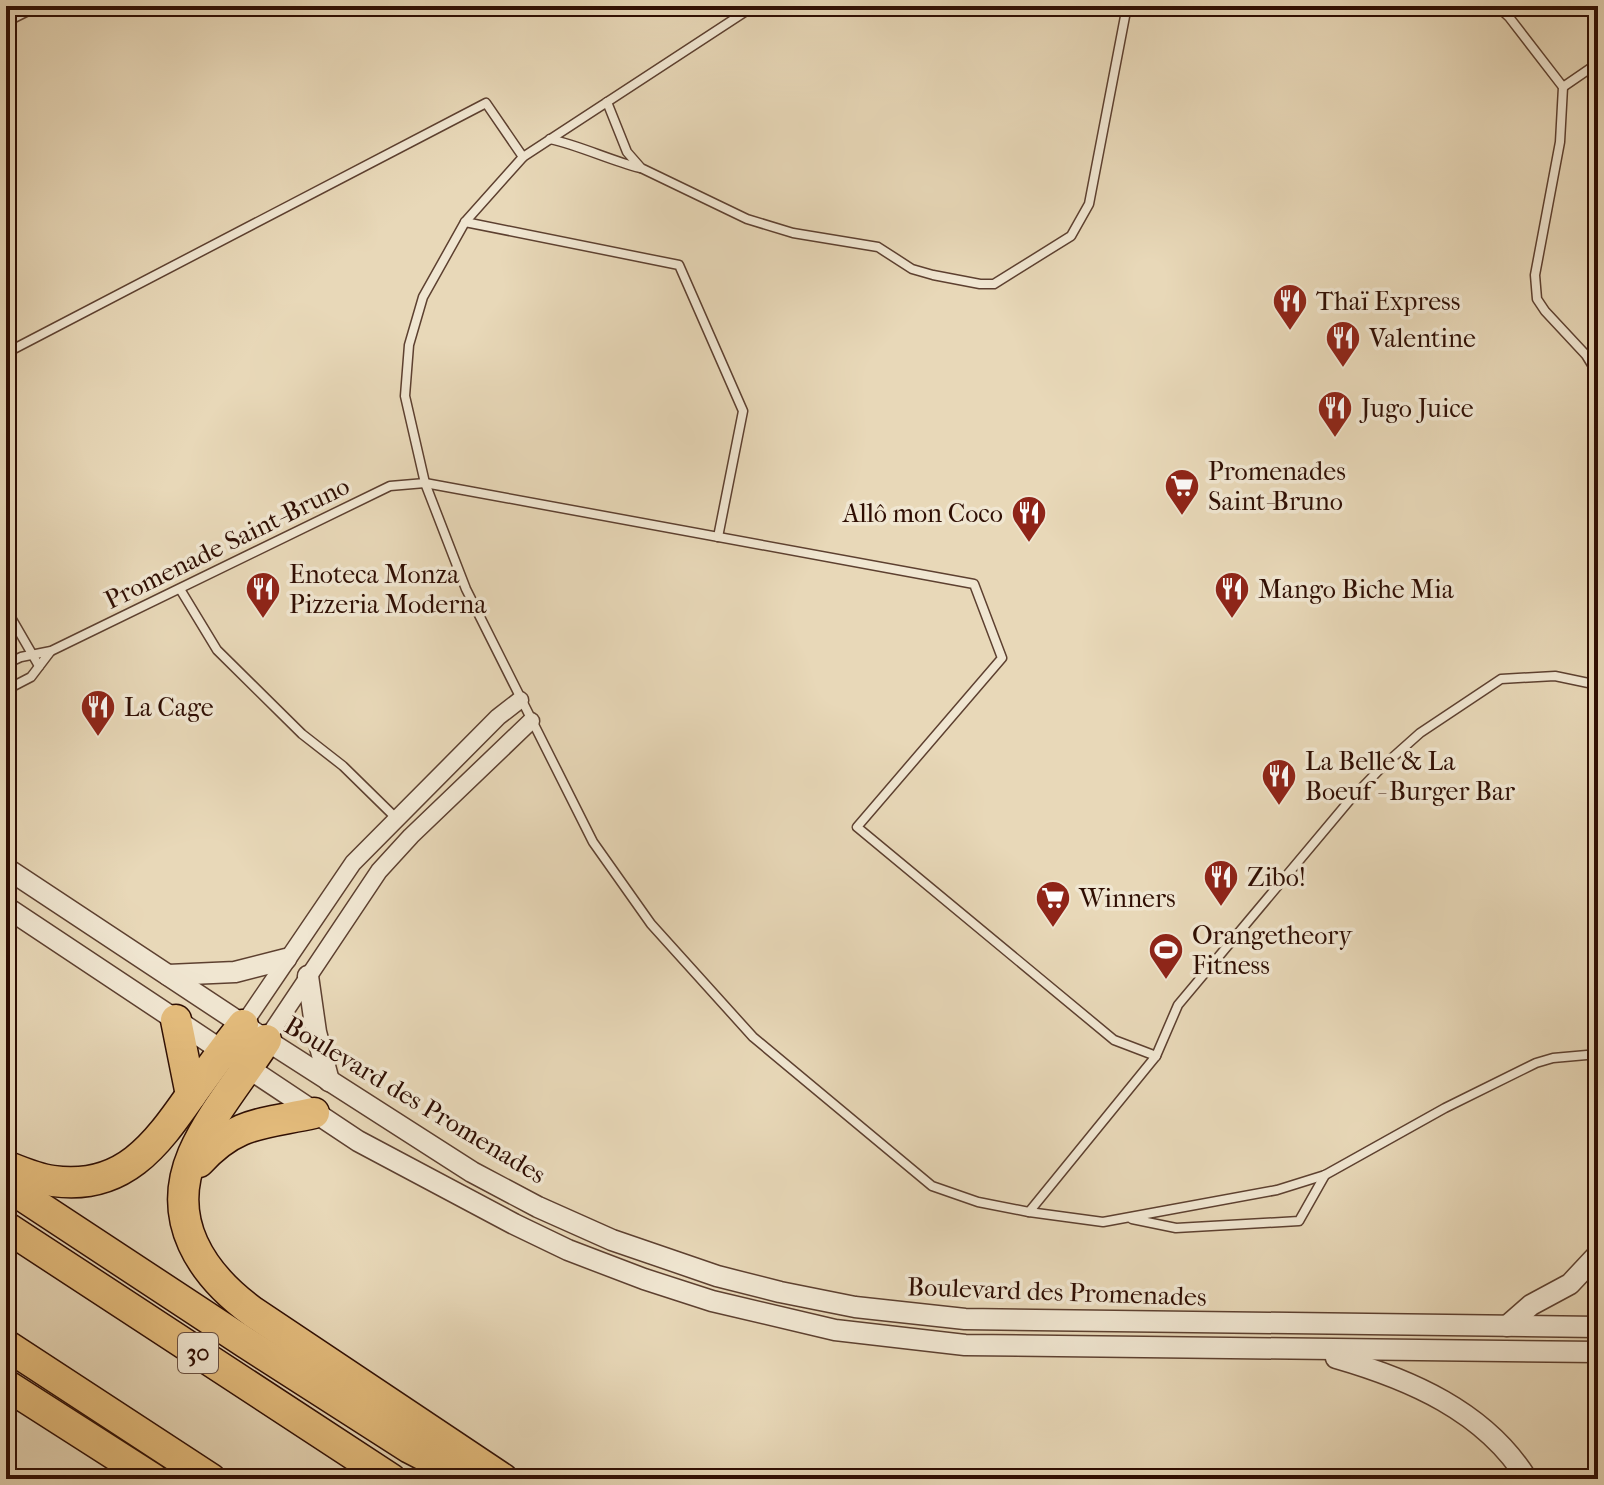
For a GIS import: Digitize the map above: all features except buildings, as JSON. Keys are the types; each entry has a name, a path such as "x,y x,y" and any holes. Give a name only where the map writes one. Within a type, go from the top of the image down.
{"highway":[{"path":"176,1020 191,1095"},
{"path":"6,1166 54,1181 74,1182 109,1175 130,1165 149,1151 222,1051 255,1033"},
{"path":"255,1033 248,1069 198,1143 190,1162 185,1184 185,1214 190,1236 202,1262 223,1288 298,1343 503,1479"},
{"path":"185,1184 208,1152 230,1134 260,1122 314,1113"},
{"path":"6,1185 410,1448 470,1479"},
{"name":"30","path":"6,1227 391,1479"},
{"path":"6,1345 211,1479"},
{"path":"6,1385 153,1479"}],"street":[{"path":"255,1033 286,959 347,870 488,727 520,700"},
{"path":"255,1033 308,976 386,862 531,721"},
{"name":"Boulevard des Promenades","path":"6,868 472,1172 564,1219 634,1249 685,1266 805,1297 890,1312 1005,1321 1598,1327"},
{"name":"Boulevard des Promenades","path":"6,907 314,1113 408,1168 568,1250 669,1288 784,1320 887,1338 965,1345 1598,1352"},
{"path":"168,975 235,972 286,959"},
{"path":"308,976 316,1032 329,1081"},
{"path":"1507,1326 1531,1305 1578,1278 1598,1254"},
{"path":"1309,1350 1374,1369 1445,1401 1487,1432 1527,1479"}],"lane":[{"path":"6,22 38,6"},
{"path":"754,6 523,157 465,222 423,297 409,345 405,396 425,483 466,589 593,842 651,924 744,1029 932,1186 978,1202 1029,1212 1103,1222 1277,1190 1325,1175 1536,1063 1553,1058 1598,1054"},
{"path":"550,139 575,144 612,161 641,168 763,226 878,247 912,269 980,284 994,284 1071,236 1082,221 1089,204 1127,6"},
{"path":"1497,6 1563,87 1560,142 1535,275 1537,299 1598,369"},
{"path":"1563,87 1598,63"},
{"path":"607,102 627,152 641,168"},
{"path":"6,353 486,103 523,157"},
{"path":"465,222 679,265 743,411 718,537"},
{"name":"Promenade Saint-Bruno","path":"6,664 51,651 390,486 425,483 974,584 1002,658 857,827 1114,1040 1156,1056"},
{"path":"180,589 217,650 302,734 343,766 396,818"},
{"path":"6,609 39,666"},
{"name":"Promenade Saint-Bruno","path":"6,690 28,678 51,651"},
{"path":"1029,1212 1156,1056 1178,1005 1349,801 1420,733 1501,679 1555,676 1598,685"},
{"path":"1124,1217 1176,1228 1299,1221 1325,1175"}],"place":[{"name":"Thaï Express","path":"1290,332"},
{"name":"Valentine","path":"1343,369"},
{"name":"Jugo Juice","path":"1335,439"},
{"name":"Promenades Saint-Bruno","path":"1182,517"},
{"name":"Allô mon Coco","path":"1029,544"},
{"name":"Enoteca Monza Pizzeria Moderna","path":"263,620"},
{"name":"Mango Biche Mia","path":"1232,620"},
{"name":"La Cage","path":"98,738"},
{"name":"La Belle & La Boeuf - Burger Bar","path":"1279,807"},
{"name":"Zibo!","path":"1221,908"},
{"name":"Winners","path":"1053,929"},
{"name":"Orangetheory Fitness","path":"1166,981"}]}
